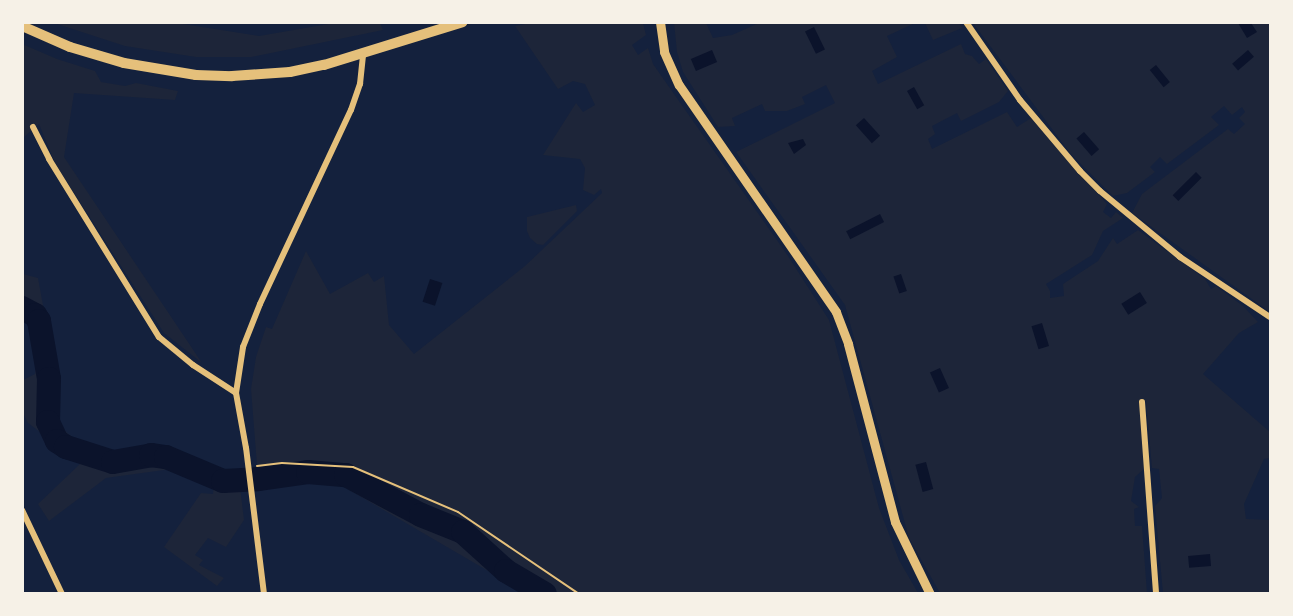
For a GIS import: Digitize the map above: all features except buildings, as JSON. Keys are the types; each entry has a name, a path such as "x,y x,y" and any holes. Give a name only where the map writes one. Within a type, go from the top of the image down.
{"main road":[{"path":"22,26 70,47 107,59 150,69 196,75 290,72 363,54 463,22"}],"street":[{"path":"660,22 664,52 679,85 836,312 848,344 895,522 930,594"},
{"path":"966,22 1020,100 1080,171 1100,191 1172,251 1270,317"},
{"path":"264,594 236,393 243,347 260,304 356,96 363,54"},
{"path":"33,127 49,159 159,337 193,365 236,393"},
{"path":"1142,402 1156,594"},
{"path":"22,510 62,594"}],"path":[{"path":"248,470 282,463 353,467 458,512 579,594"}],"shaded area":[{"path":"340,22 380,23 383,30 251,57 196,57 125,46 54,23 177,23 259,36"},
{"path":"536,22 643,23 646,35 632,45 638,55 648,48 653,64 786,253 829,320 879,508 899,560 918,593 526,593 327,477 326,470 282,471 258,478 251,389 256,357 266,327 272,329 306,251 330,294 368,273 374,282 384,276 389,325 414,354 525,266 602,193 601,189 594,195 583,190 585,168 580,159 543,155 576,103 583,112 595,105 585,84 573,81 558,89 515,26"},
{"path":"674,22 706,23 713,38 732,35 759,23 915,23 887,36 897,57 872,71 878,84 961,44 965,54 972,56 979,64 986,59 1008,91 999,102 961,121 957,113 932,126 935,134 928,139 932,149 1007,112 1017,127 1031,118 1107,204 1103,212 1111,218 1116,212 1123,218 1103,231 1092,255 1046,284 1050,291 1050,298 1064,296 1063,284 1098,261 1113,238 1117,244 1138,230 1205,279 1211,289 1216,286 1243,306 1258,322 1239,333 1203,374 1270,432 1270,458 1264,459 1244,504 1246,519 1270,520 1270,593 1163,593 1155,506 1162,498 1159,469 1152,468 1146,401 1139,402 1144,469 1135,477 1131,501 1139,507 1134,509 1135,526 1142,526 1147,593 940,593 909,538 845,305 736,152 835,103 826,85 802,97 805,104 787,111 765,111 762,104 732,118 735,126 718,127 683,72 677,52"},
{"path":"925,23 959,23 962,28 933,40"},
{"path":"973,23 1270,23 1270,312 1132,213 1142,194 1228,129 1234,134 1245,124 1239,118 1245,112 1242,107 1232,115 1224,106 1211,117 1219,125 1167,164 1160,157 1150,167 1155,172 1127,193 1113,196 1070,153"},
{"path":"1238,23 1251,23 1257,32 1247,38"},
{"path":"814,27 825,49 816,54 805,31"},
{"path":"22,44 57,59 95,71 101,82 125,86 136,83 178,91 175,100 74,93 64,157 202,363 164,333 55,163 39,124 23,138"},
{"path":"712,50 717,62 696,71 691,59"},
{"path":"1248,50 1254,57 1238,71 1232,64"},
{"path":"1156,65 1170,82 1164,87 1150,70"},
{"path":"914,87 924,105 917,109 907,91"},
{"path":"864,118 880,136 872,143 856,125"},
{"path":"1084,132 1099,149 1092,156 1076,139"},
{"path":"803,139 806,145 794,154 788,143"},
{"path":"1196,172 1202,178 1178,201 1173,195"},
{"path":"576,205 577,211 543,245 537,244 530,238 527,231 527,217"},
{"path":"880,214 884,222 850,239 846,231"},
{"path":"23,274 38,278 52,354 40,410 89,451 171,454 171,469 106,478 49,521 38,504 81,463 28,423 23,413 23,380 35,374 38,354 31,326 23,319"},
{"path":"901,274 907,291 899,294 893,277"},
{"path":"430,279 442,283 435,306 423,302"},
{"path":"1140,292 1147,303 1128,315 1121,304"},
{"path":"1042,323 1049,346 1038,349 1031,326"},
{"path":"940,368 949,388 939,393 930,372"},
{"path":"926,462 933,489 923,492 915,465"},
{"path":"214,484 240,487 244,520 226,547 208,538 195,555 203,560 199,565 224,578 217,586 164,547 201,493 213,494"},
{"path":"1210,554 1211,566 1189,568 1188,556"}],"waterway":[{"path":"22,308 35,315 39,321 49,379 48,422 57,441 66,447 113,462 151,455 166,457 223,481 308,472 346,475 421,515 463,532 506,571 545,594"}]}
